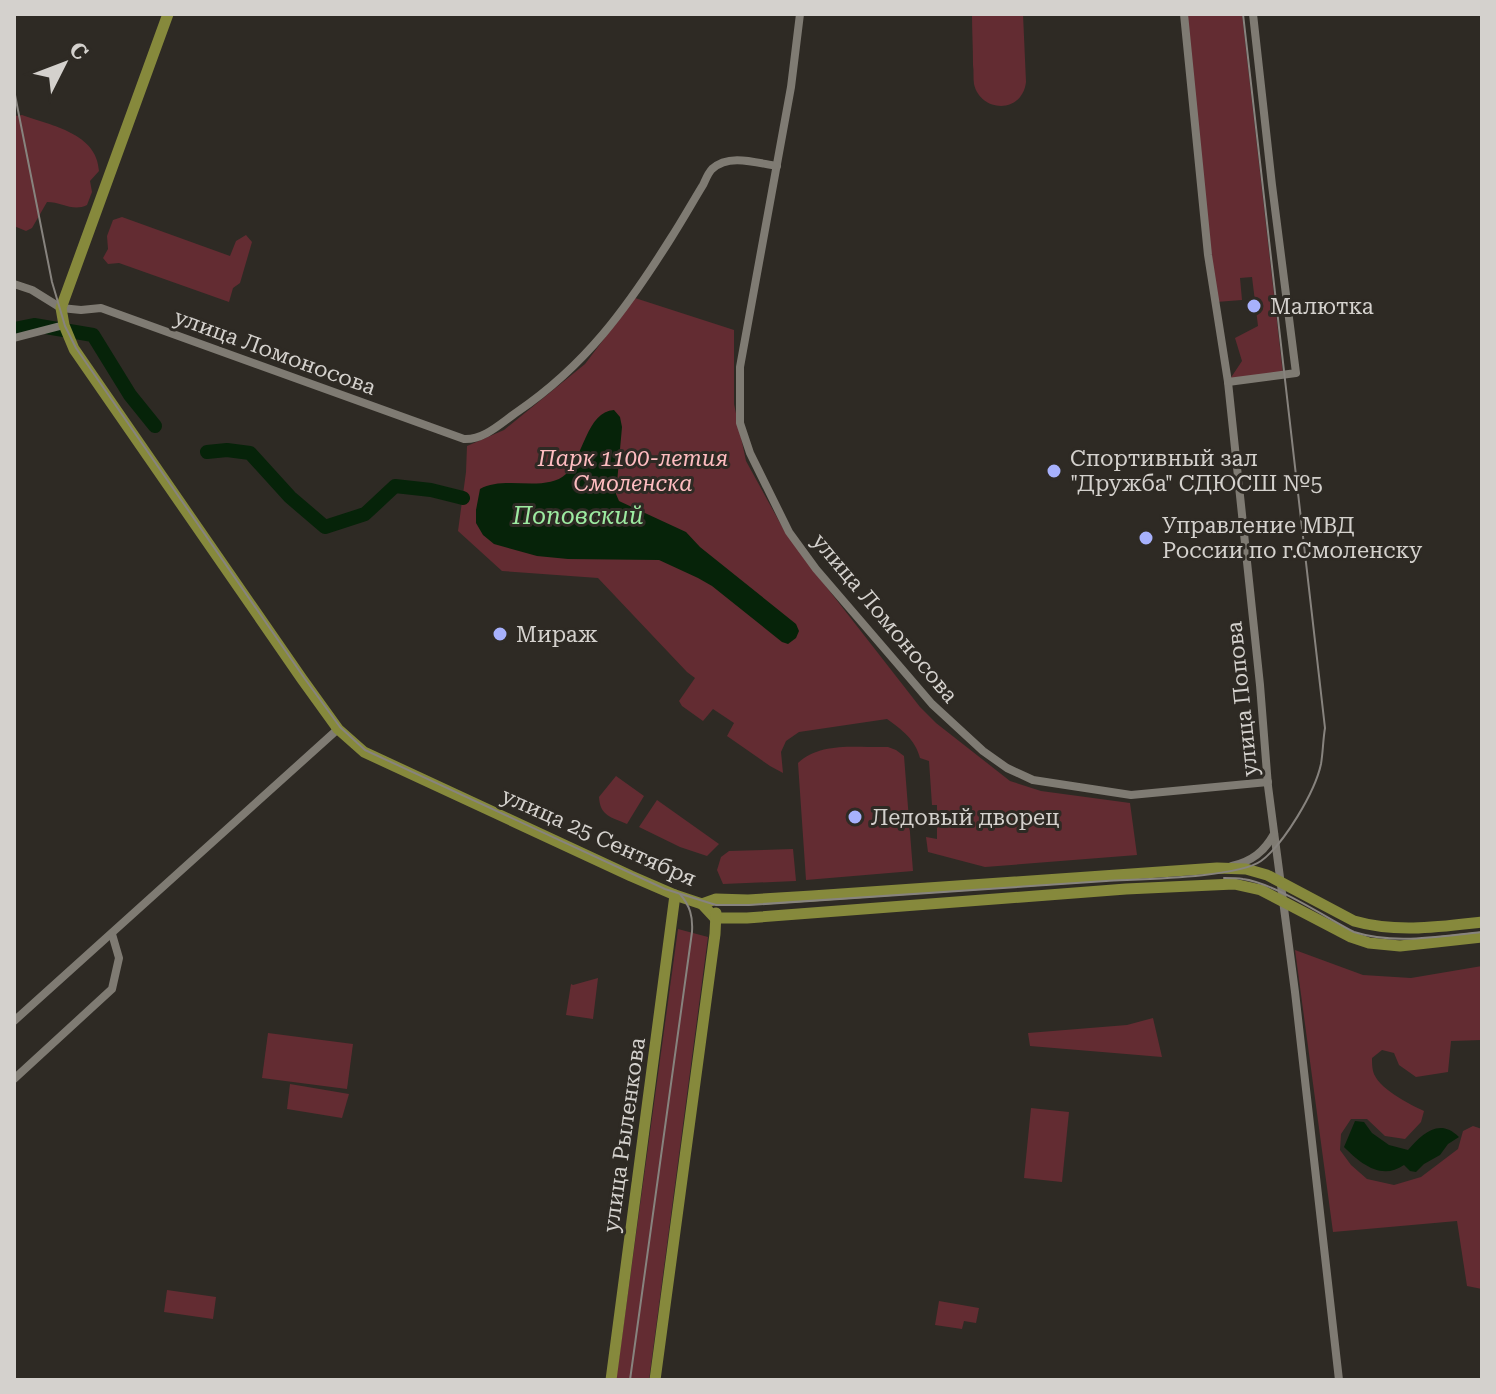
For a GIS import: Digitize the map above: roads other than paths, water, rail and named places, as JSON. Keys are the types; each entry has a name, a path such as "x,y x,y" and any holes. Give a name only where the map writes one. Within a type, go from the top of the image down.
{"main road":[{"path":"61,308 168,14"},
{"name":"улица 25 Сентября","path":"61,308 63,325 74,349 338,729 364,752 675,895 702,904 716,899 748,900 1217,868 1246,869 1281,881 1354,921 1368,925 1397,929 1482,922"},
{"path":"702,904 715,918 747,918 1223,884 1253,887 1351,937 1369,943 1400,946 1482,937"},
{"name":"улица Рыленкова","path":"611,1380 675,895"},
{"path":"655,1380 715,934 716,899"}],"street":[{"name":"улица Ломоносова","path":"800,14 777,166 740,367 740,423 750,453 789,532 816,569 932,704 983,751 1007,768 1033,780 1131,795 1268,782"},
{"name":"улица Попова","path":"1184,14 1208,255 1228,382 1268,782 1339,1380"},
{"path":"1228,382 1296,373 1253,14"},
{"name":"улица Ломоносова","path":"61,308 101,308 449,434 472,439 485,435 533,402 594,347 657,261 712,169 732,160 777,166"},
{"path":"14,284 32,290 61,308"},
{"path":"14,338 63,325"},
{"path":"14,1021 338,729"},
{"path":"1217,868 1247,862 1264,850 1274,833"},
{"path":"14,1079 112,989 119,958 112,934"}],"water":[{"name":"Поповский","path":"614,410 620,417 622,427 616,494 619,501 686,532 700,547 796,624 799,631 796,638 788,644 782,642 712,586 659,560 537,556 494,544 483,535 476,523 480,489 501,483 558,480 572,467 591,426 605,412"},
{"path":"1355,1121 1364,1122 1372,1133 1389,1145 1408,1150 1419,1138 1438,1128 1452,1131 1459,1137 1416,1172 1404,1165 1379,1171 1364,1164 1344,1147"}],"waterway":[{"path":"14,329 34,325 93,335 130,395 155,426"},
{"path":"207,452 227,450 250,453 290,497 325,527 365,514 395,486 463,498"}],"tram line":[{"path":"14,90 52,282 65,326 76,348 340,727 365,750 665,889 716,905 749,905 1187,877 1231,871 1249,867 1270,853 1305,803 1318,776 1325,728 1243,14"},
{"path":"1224,878 1243,879 1269,887 1354,932 1370,936 1418,938 1482,932"},
{"path":"630,1380 692,932 690,912 680,894"}],"place":[{"name":"Малютка","path":"1254,306"},
{"name":"Спортивный зал \"Дружба\" СДЮСШ №5","path":"1054,471"},
{"name":"Управление МВД России по г.Смоленску","path":"1146,538"},
{"name":"Мираж","path":"500,634"},
{"name":"Ледовый дворец","path":"855,817"}],"park label":[{"name":"Парк 1100-летия Смоленска","path":"633,470"}]}
